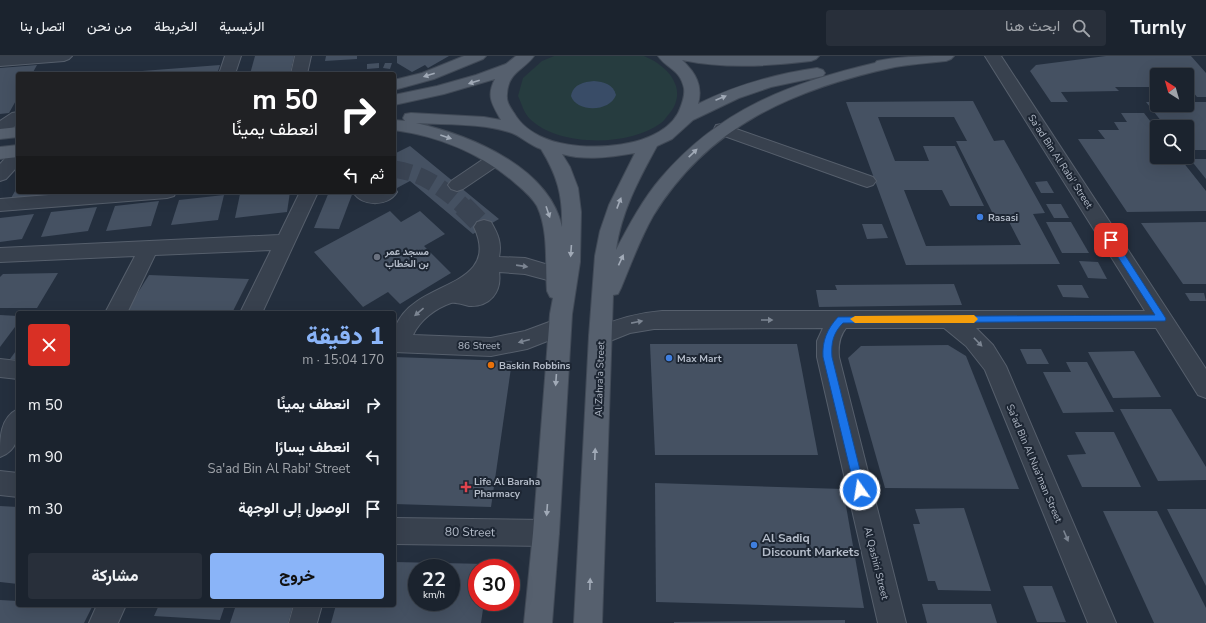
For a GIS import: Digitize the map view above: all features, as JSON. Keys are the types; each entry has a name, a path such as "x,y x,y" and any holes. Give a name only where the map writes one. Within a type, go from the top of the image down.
{"main road":[{"path":"396,84 428,76 478,56"},
{"path":"666,56 674,60 686,73 692,87 693,102 686,117"},
{"path":"683,56 719,61 750,62 811,56"},
{"path":"519,60 501,82 498,97 502,113 513,127 529,138 549,147 582,153 617,152 649,144 671,132 686,117 725,96 767,82 798,75 946,56"},
{"path":"396,100 437,92 478,81 519,60"},
{"path":"603,310 618,266 635,229 654,197 674,172 697,149 722,129 750,112 793,92 826,80 897,62"},
{"path":"396,119 451,119 484,122 513,127"},
{"path":"396,126 423,130 446,136 468,145 525,180 537,192 546,206 551,221 555,274 561,320"},
{"path":"0,134 16,132"},
{"name":"Al Zahra'a Street","path":"588,623 600,336 607,244 615,215 625,188 649,144"},
{"path":"538,623 561,320 570,262 572,212 569,188 561,166 549,147"},
{"path":"0,153 16,151"}],"street":[{"path":"51,72 61,56"},
{"path":"0,61 64,56"},
{"path":"228,72 233,56"},
{"path":"299,72 303,56"},
{"name":"Sa'ad Bin Al Rabi' Street","path":"993,56 1206,388"},
{"path":"0,128 16,118"},
{"path":"722,129 867,181"},
{"path":"0,175 16,157"},
{"path":"457,185 494,160"},
{"path":"0,205 141,194"},
{"path":"252,311 308,194"},
{"path":"364,194 372,198 380,197 385,194"},
{"path":"397,343 403,330 411,319 422,309 451,294 471,298 479,297 485,293 488,287 487,264 491,254 492,245 490,236 484,227"},
{"path":"0,255 286,242"},
{"path":"117,311 149,248"},
{"path":"487,264 525,266 555,274"},
{"name":"Al Qashiri Street","path":"841,319 829,336 827,346 828,357 892,623"},
{"name":"Sa'ad Bin Al Nua'man Street","path":"947,319 963,329 976,340 987,352 995,366 1102,623"},
{"path":"600,336 629,324 645,320 1162,319"},
{"name":"86 Street","path":"397,343 490,347 527,340 561,320"},
{"path":"0,368 16,370"},
{"path":"0,446 16,423"},
{"path":"0,483 16,485"},
{"name":"80 Street","path":"396,531 546,533"},
{"path":"103,623 111,607"},
{"path":"303,623 307,607"}],"green space":[{"path":"554,56 644,56 659,64 671,76 677,90 675,104 661,123 647,131 613,140 575,139 541,128 527,116 518,96 523,78 542,61"}],"water":[{"path":"594,81 605,83 613,88 616,95 613,101 607,105 594,108 586,108 574,102 571,96 574,89 580,84"}],"building":[{"path":"255,56 294,56 290,72 251,72"},
{"path":"326,56 357,56 357,59 325,61"},
{"path":"397,56 449,56 428,68 425,65 412,72 397,63"},
{"path":"1106,56 1191,56 1206,73 1206,97 1197,97 1194,93 1194,68 1150,68 1150,87 1115,87 1119,91 1061,92 1068,102 1051,102 1030,71 1036,65"},
{"path":"379,63 379,68 367,69 367,64"},
{"path":"385,63 392,63 390,69 383,68"},
{"path":"37,65 33,72 16,72 16,101 9,113 0,114 0,68"},
{"path":"220,65 218,72 129,72"},
{"path":"973,101 994,141 1004,140 1045,213 1033,214 1060,264 906,265 846,102","holes":["878,117 954,117 967,141 956,141 993,214 1005,214 1021,245 926,246 904,190 942,190 950,206 984,206 955,146 923,146 929,161 895,161"]},
{"path":"1194,102 1206,102 1206,150 1194,150 1194,120 1160,120 1154,112 1194,112"},
{"path":"1121,113 1144,113 1150,121 1150,164 1185,164 1206,191 1206,211 1127,212 1078,139 1105,139 1098,130 1119,130 1114,122 1127,122"},
{"path":"410,146 499,219 473,234 410,181 397,188 396,153"},
{"path":"1194,159 1206,159 1206,179 1194,164"},
{"path":"1047,181 1054,193 1041,193 1035,182"},
{"path":"16,189 16,194 56,194 11,198"},
{"path":"240,194 290,194 287,212 235,218"},
{"path":"328,194 352,194 339,229 314,228"},
{"path":"224,195 218,220 171,225 179,200"},
{"path":"159,201 151,226 106,231 115,206"},
{"path":"1046,204 1061,204 1069,218 1054,218"},
{"path":"97,207 88,231 41,237 51,212"},
{"name":"مسجد عمر بن الخطاب","path":"390,211 401,222 420,211 445,234 424,246 451,273 400,304 388,292 363,307 314,252"},
{"path":"34,214 22,239 0,242 0,218"},
{"path":"1046,222 1071,222 1089,253 1062,253"},
{"path":"1206,222 1206,284 1183,284 1141,223"},
{"path":"862,224 882,224 888,238 867,239"},
{"path":"1079,261 1098,262 1107,279 1088,278"},
{"path":"58,273 37,308 0,308 0,277 3,274"},
{"path":"149,275 249,279 233,311 126,311"},
{"path":"954,284 962,305 819,307 816,290 837,290 835,285"},
{"path":"1057,285 1082,285 1089,298 1063,297"},
{"path":"1185,293 1204,293 1206,301 1190,301"},
{"path":"0,315 16,316 16,326 0,347"},
{"path":"650,344 797,344 818,455 655,455"},
{"path":"948,345 966,356 1019,489 885,488 848,358 861,346"},
{"path":"1020,349 1041,349 1049,364 1027,364"},
{"path":"16,351 16,360 10,359"},
{"path":"1134,351 1161,397 1113,398 1088,352"},
{"path":"396,357 512,361 491,507 396,504"},
{"path":"1066,362 1087,362 1114,412 1063,413 1043,372 1071,372"},
{"path":"1120,409 1171,409 1206,467 1206,480 1158,481"},
{"path":"1075,432 1114,432 1141,487 1082,487 1067,455 1086,454"},
{"name":"Al Sadiq Discount Markets","path":"655,483 843,489 864,608 656,602"},
{"path":"0,506 16,507 16,584 0,582"},
{"path":"964,508 991,591 938,590 935,581 928,581 913,524 920,524 915,509"},
{"path":"1167,509 1206,509 1206,586 1204,582"},
{"path":"1103,511 1157,511 1206,608 1206,623 1154,623"},
{"path":"396,562 408,562 408,611 460,611 460,563 468,564 468,611 483,611 481,623 331,623 335,607 396,607"},
{"path":"1023,586 1052,586 1066,622 1037,622"},
{"path":"0,600 16,601 16,607 92,607 84,623 0,623"},
{"path":"922,604 991,604 997,623 927,623"},
{"path":"158,607 224,607 220,620 154,616"},
{"path":"235,607 292,607 288,623 230,623"},
{"path":"845,620 845,623 674,623 674,622"}],"tunnel":[{"path":"396,169 414,174 432,182 464,207"},
{"path":"464,207 484,227"}],"slow traffic":[{"path":"855,319 974,319"}],"place":[{"name":"Rasasi","path":"980,217"},
{"name":"مسجد عمر بن الخطاب","path":"377,257"},
{"name":"Max Mart","path":"669,358"},
{"name":"Baskin Robbins","path":"491,365"},
{"name":"Life Al Baraha Pharmacy","path":"466,487"},
{"name":"Al Sadiq Discount Markets","path":"754,545"}],"route":[{"path":"860,490 828,357 827,346 829,336 841,319 1162,319 1111,240"}]}
